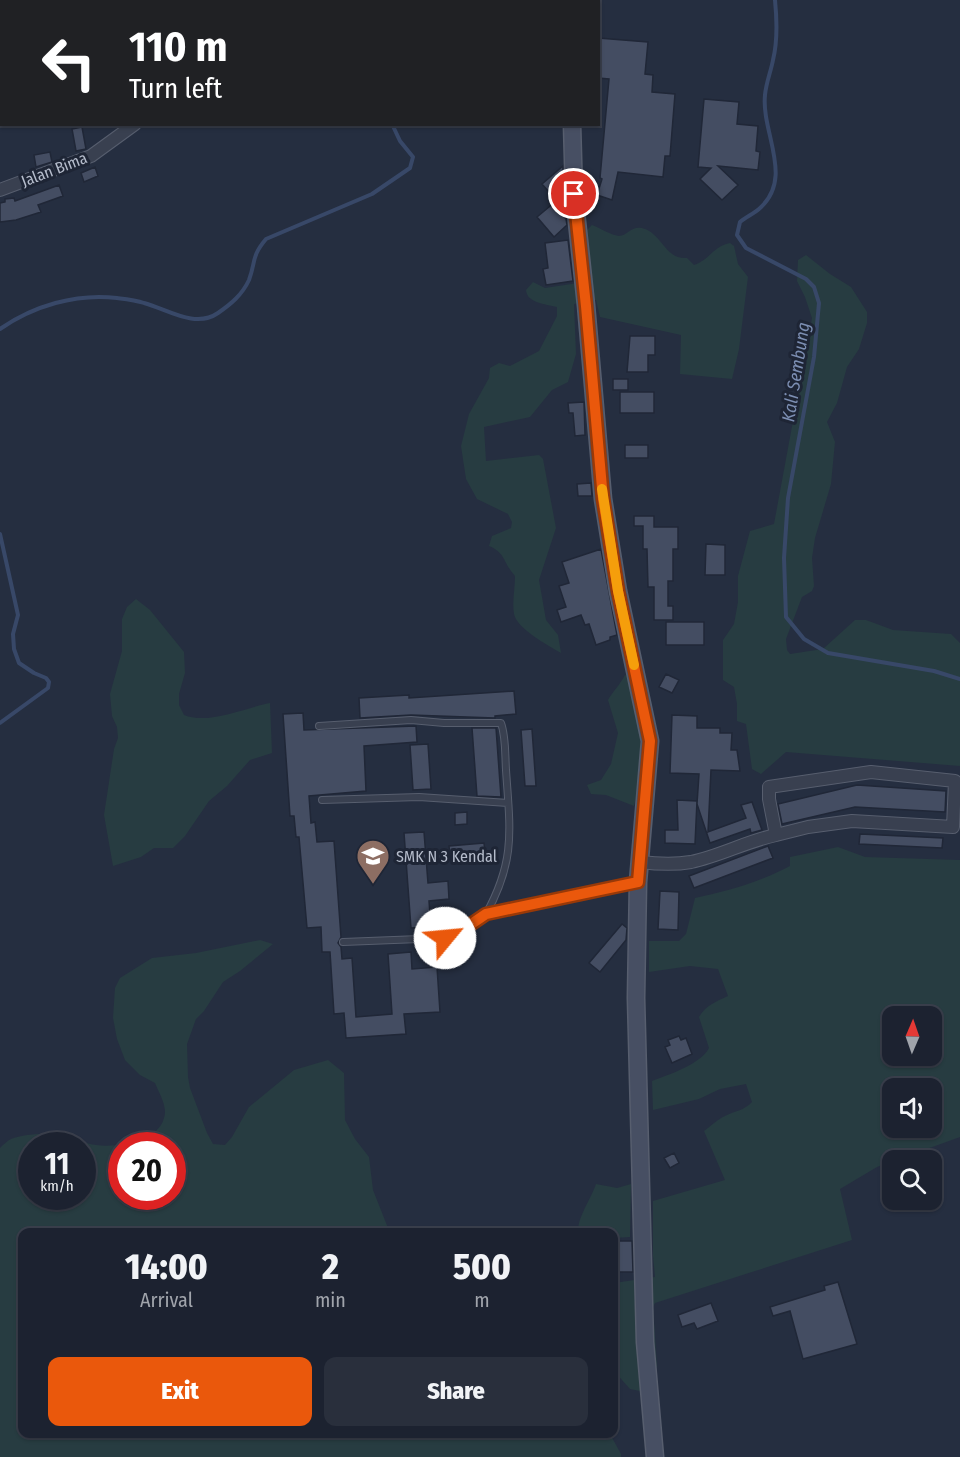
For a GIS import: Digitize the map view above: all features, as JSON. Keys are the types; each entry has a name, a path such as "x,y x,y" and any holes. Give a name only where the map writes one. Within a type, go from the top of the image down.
{"main road":[{"path":"572,126 574,194 603,499 618,591 650,741 638,882 636,998 640,1233 645,1342 655,1457"}],"street":[{"name":"Jalan Bima","path":"0,190 91,156 132,126"},
{"path":"640,862 660,864 690,862 712,857 754,840 776,835 808,827 852,821 953,827 955,781 871,772 770,787 769,800 776,835"}],"lane":[{"path":"319,726 411,720 444,723 500,722 503,726 511,830 510,852 499,891 486,914"},
{"path":"322,800 419,797 508,803"},
{"path":"343,942 445,938 464,929 486,914 638,882"}],"green space":[{"path":"592,225 619,236 633,229 645,229 656,236 674,255 687,258 694,265 719,247 730,243 734,246 738,264 748,277 739,349 732,379 680,374 681,335 600,317 596,300 574,304 576,354 568,382 552,390 530,417 484,427 486,461 539,455 543,459 556,528 539,580 546,620 558,635 561,653 534,636 516,620 513,605 515,576 502,555 489,546 492,536 511,528 512,522 508,514 477,499 466,479 461,446 469,414 489,378 490,368 499,363 510,366 539,351 557,316 557,307 533,300 526,290 533,282 545,288 591,281 586,235"},
{"path":"806,255 851,287 867,312 867,323 859,349 847,367 837,403 827,422 835,442 831,484 815,538 812,558 814,586 812,591 802,597 786,639 787,650 790,654 823,649 855,620 866,620 893,630 951,634 960,643 960,766 786,752 761,774 752,769 746,724 737,721 734,687 723,680 723,640 734,624 738,602 738,576 750,531 774,524 812,318 797,281 798,260"},
{"path":"136,599 150,610 184,652 185,673 179,694 179,705 184,715 194,718 215,717 270,703 272,753 250,760 227,786 209,801 185,836 173,848 154,848 141,857 113,866 104,815 114,749 118,738 117,727 112,716 110,694 122,651 122,619 127,607"},
{"path":"625,675 634,678 640,731 641,778 634,806 606,795 591,794 587,785 601,780 611,764 618,733 608,700"},
{"path":"838,847 865,857 960,860 960,1137 924,1150 882,1150 882,1165 840,1189 852,1240 655,1303 653,1307 657,1367 641,1368 640,1391 630,1389 618,1376 618,1282 655,1277 653,1201 725,1180 704,1131 722,1117 743,1109 752,1102 746,1084 720,1089 699,1099 653,1110 652,1081 684,1068 705,1054 709,1048 699,1017 708,1007 728,996 718,969 690,966 649,972 649,941 679,941 686,934 695,898 767,877 790,866 790,857"},
{"path":"260,940 273,944 223,982 196,1019 187,1044 190,1088 207,1133 213,1144 225,1145 249,1107 294,1070 328,1060 344,1073 345,1120 355,1139 369,1157 373,1190 388,1228 18,1228 18,1438 612,1438 621,1457 0,1457 0,1148 11,1139 18,1137 18,1210 96,1210 96,1145 108,1146 108,1210 186,1210 186,1132 155,1132 164,1118 164,1105 155,1083 140,1075 125,1060 117,1039 113,1018 115,988 120,978 152,958 196,953"},
{"path":"596,1184 617,1188 631,1184 630,1237 618,1238 618,1228 578,1228"}],"building":[{"path":"600,38 648,42 645,74 653,75 652,92 675,94 670,156 665,156 663,177 618,172 612,200 597,195 602,179 600,178 609,79 600,78"},
{"path":"704,99 739,102 737,124 758,126 756,151 760,152 758,170 718,166 738,185 722,200 700,179 711,168 698,167"},
{"path":"82,127 86,149 76,151 72,129"},
{"path":"50,152 52,162 36,167 34,155"},
{"path":"563,166 563,180 549,192 542,184"},
{"path":"95,167 98,176 84,182 81,173"},
{"path":"59,185 63,196 38,205 41,212 16,220 0,222 0,203 5,202 5,199 14,198 15,201"},
{"path":"555,202 562,210 560,212 566,219 567,225 554,237 537,217"},
{"path":"568,240 573,281 546,285 543,269 548,268 545,243"},
{"path":"630,336 655,336 655,355 648,355 648,372 627,372"},
{"path":"613,379 628,379 628,390 613,390"},
{"path":"620,392 654,392 654,413 620,413"},
{"path":"584,402 585,435 575,436 573,413 569,413 568,403"},
{"path":"625,445 648,445 648,458 625,458"},
{"path":"591,483 592,496 578,496 577,484"},
{"path":"634,516 654,516 654,527 678,527 678,549 673,549 673,581 668,581 668,606 673,606 673,620 654,620 654,587 648,587 647,549 643,549 643,526 634,526"},
{"path":"706,544 725,545 725,575 705,575"},
{"path":"601,549 617,635 596,645 589,624 585,625 581,615 561,622 557,610 566,607 559,586 569,583 562,562"},
{"path":"666,622 704,622 704,645 666,645"},
{"path":"666,674 679,680 672,693 659,687"},
{"path":"514,691 516,714 495,716 495,718 411,715 360,718 359,698 409,695 409,698"},
{"path":"303,713 304,730 416,726 417,742 364,746 366,791 309,796 311,823 315,822 317,842 334,841 341,937 338,943 341,947 342,959 352,958 356,1017 392,1014 388,954 411,952 412,969 437,967 440,1012 404,1014 406,1034 346,1038 344,1013 334,1014 330,952 322,952 321,927 307,928 299,837 296,837 294,816 290,816 283,714"},
{"path":"672,715 697,716 697,728 720,728 720,733 732,733 731,750 737,750 740,771 711,770 708,832 746,818 741,805 752,802 762,830 751,833 750,829 710,843 697,804 699,774 670,773"},
{"path":"472,728 496,728 501,797 477,796"},
{"path":"532,729 536,786 525,786 521,730"},
{"path":"428,744 431,789 413,790 410,745"},
{"path":"857,785 946,791 945,812 855,807 782,824 778,804"},
{"path":"677,800 697,801 695,844 665,843 665,830 678,830"},
{"path":"467,812 467,824 455,825 455,813"},
{"path":"424,832 428,883 448,881 449,899 429,901 431,927 411,928 404,833"},
{"path":"860,834 943,838 942,848 859,844"},
{"path":"484,843 485,853 450,856 449,846"},
{"path":"768,846 773,858 694,888 689,876"},
{"path":"660,891 679,892 678,930 658,929"},
{"path":"622,924 627,928 626,940 600,972 589,963"},
{"path":"679,1036 681,1040 686,1038 692,1054 672,1063 665,1047 670,1045 668,1040"},
{"path":"674,1153 679,1163 670,1168 664,1158"},
{"path":"618,1241 632,1241 633,1272 618,1272"},
{"path":"838,1282 857,1344 803,1359 790,1311 773,1316 770,1307 825,1290 824,1286"},
{"path":"711,1303 718,1321 697,1329 694,1323 682,1327 678,1315"}],"waterway":[{"name":"Kali Sembung","path":"775,0 776,45 765,95 767,124 776,169 775,183 769,197 759,209 740,222 737,235 746,248 806,279 814,287 819,303 814,357 788,498 784,558 786,617 804,639 828,653 934,671 960,679"},
{"path":"0,329 41,308 86,298 134,300 191,318 200,319 218,313 236,299 243,290 249,280 256,255 266,239 372,194 410,168 413,157 400,141 393,126"},
{"path":"0,534 18,615 13,634 14,649 19,663 49,682 48,688 0,723"}],"slow traffic":[{"path":"602,489 618,591 634,665"}],"place":[{"name":"SMK N 3 Kendal","path":"373,885"}],"route":[{"path":"445,938 464,929 486,914 638,882 650,741 618,591 603,499 574,194"}]}
